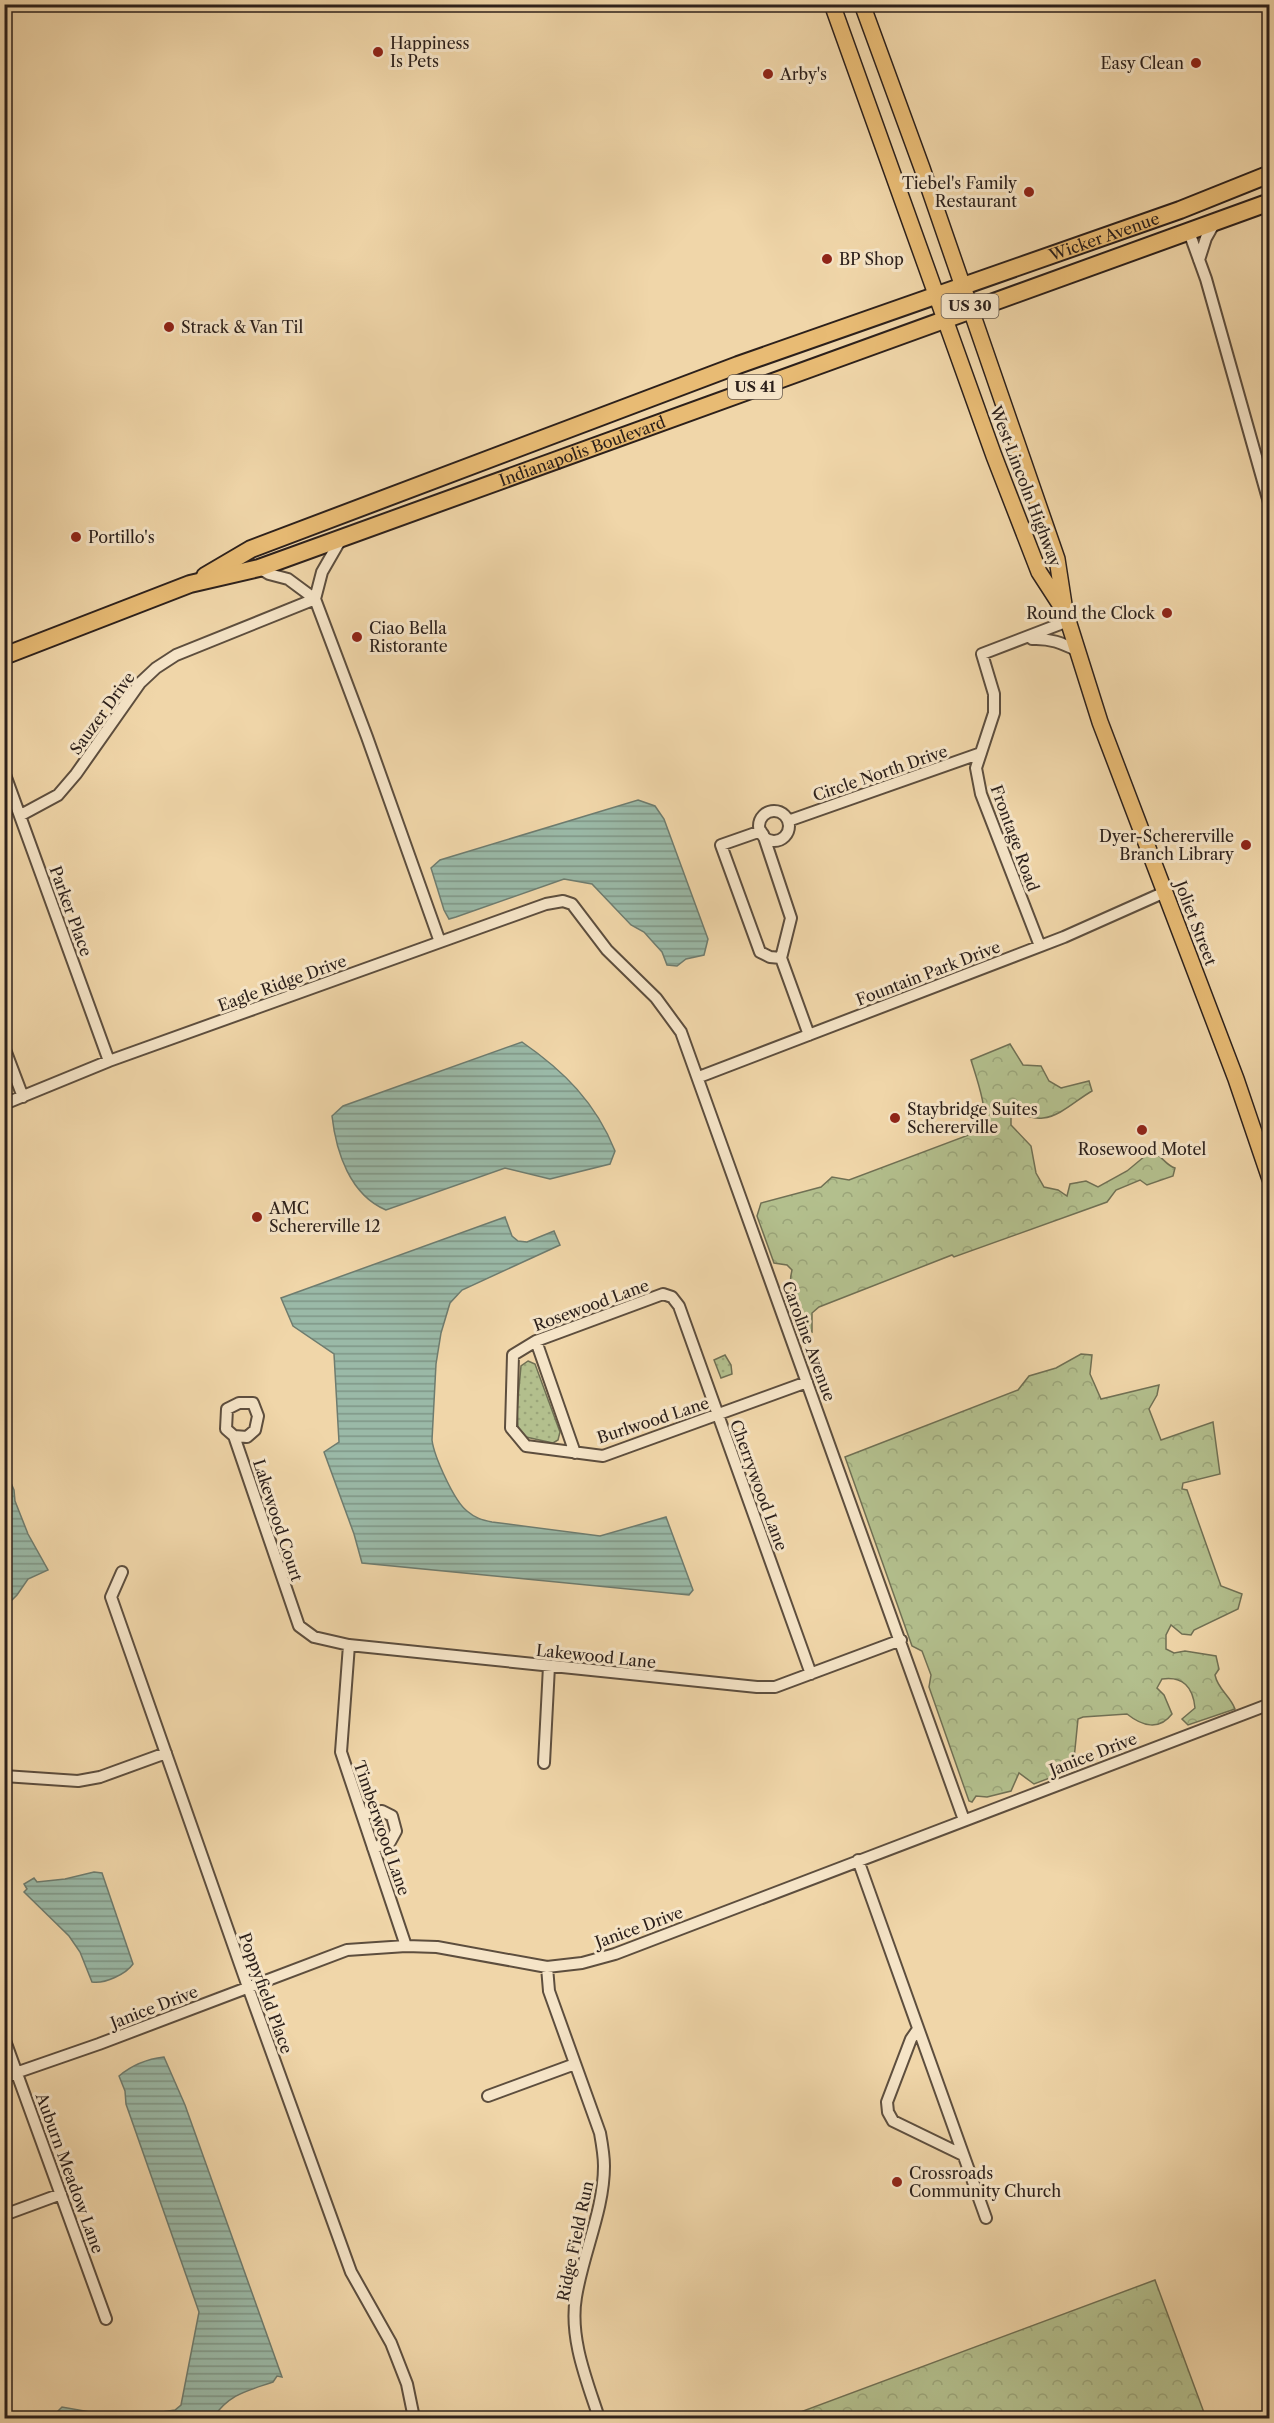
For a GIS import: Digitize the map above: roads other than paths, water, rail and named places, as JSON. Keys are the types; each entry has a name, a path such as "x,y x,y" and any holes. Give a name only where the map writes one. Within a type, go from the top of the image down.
{"highway":[{"name":"Wicker Avenue","path":"936,294 1180,210 1269,174"},
{"path":"1189,232 1187,220 1237,197 1239,186"},
{"name":"Wicker Avenue","path":"971,310 1269,202"},
{"name":"Indianapolis Boulevard","path":"190,584 251,549 738,365 936,294"},
{"name":"Indianapolis Boulevard","path":"4,656 190,584 259,568 971,310"}],"main road":[{"name":"West Lincoln Highway","path":"832,4 994,456 1039,572 1066,616"},
{"name":"West Lincoln Highway","path":"862,4 963,284 1057,559 1066,616"},
{"name":"Joliet Street","path":"1066,616 1100,722 1264,1147 1269,1179"}],"street":[{"path":"1199,260 1206,238 1216,221"},
{"path":"1189,232 1269,506"},
{"path":"315,598 322,572 343,537"},
{"path":"259,568 269,574 288,579 315,598 368,737 440,942"},
{"name":"Sauzer Drive","path":"21,815 45,804 67,786 140,683 156,668 176,655 315,598"},
{"name":"Frontage Road","path":"1040,946 981,794 976,768 994,713 994,694 982,654 1066,616"},
{"path":"1019,639 1046,638 1078,651"},
{"name":"Circle North Drive","path":"788,821 981,753"},
{"name":"Parker Place","path":"4,772 109,1061"},
{"path":"781,958 770,957 760,952 721,845 762,833 773,840 783,838 789,830 788,821 783,814 770,812 760,822 762,833 791,918 781,958 809,1035"},
{"name":"Fountain Park Drive","path":"699,1077 1040,946 1165,892"},
{"name":"Eagle Ridge Drive","path":"4,1104 109,1061 546,904 563,901 572,904"},
{"name":"Caroline Avenue","path":"572,904 607,950 656,998 681,1032 964,1820"},
{"path":"4,1047 23,1097"},
{"name":"Rosewood Lane","path":"511,1428 513,1355 536,1341 663,1294 672,1297 679,1306"},
{"name":"Cherrywood Lane","path":"679,1306 811,1674"},
{"path":"536,1341 575,1453"},
{"name":"Burlwood Lane","path":"511,1428 525,1446 603,1456 807,1382"},
{"name":"Lakewood Court","path":"234,1436 293,1613"},
{"name":"Poppyfield Place","path":"122,1572 111,1598 351,2272 391,2343 407,2384 414,2418"},
{"name":"Lakewood Lane","path":"293,1613 299,1626 314,1637 349,1645 757,1687 775,1687 901,1640"},
{"name":"Timberwood Lane","path":"349,1645 341,1752 406,1946"},
{"path":"544,1763 549,1666"},
{"name":"Janice Drive","path":"4,2077 99,2044 347,1950 406,1946 437,1947 547,1967 582,1963 615,1954 1269,1704"},
{"path":"4,1776 78,1780 100,1777 166,1753"},
{"path":"362,1814 382,1811 392,1816 396,1831 390,1842 373,1848"},
{"path":"858,1860 986,2218"},
{"name":"Ridge Field Run","path":"547,1967 549,1991 600,2133 604,2165 601,2193 575,2298 576,2334 583,2369 599,2418"},
{"path":"918,2029 911,2039 886,2102 888,2112 893,2121 963,2155"},
{"name":"Auburn Meadow Lane","path":"4,2038 106,2319"},
{"path":"488,2096 575,2064"},
{"path":"4,2215 61,2194"}],"place":[{"name":"Happiness Is Pets","path":"378,52"},
{"name":"Easy Clean","path":"1196,63"},
{"name":"Arby's","path":"768,74"},
{"name":"Tiebel's Family Restaurant","path":"1029,192"},
{"name":"BP Shop","path":"827,259"},
{"name":"Strack & Van Til","path":"169,327"},
{"name":"Portillo's","path":"76,537"},
{"name":"Round the Clock","path":"1167,613"},
{"name":"Ciao Bella Ristorante","path":"357,637"},
{"name":"Dyer-Schererville Branch Library","path":"1246,845"},
{"name":"Staybridge Suites Schererville","path":"895,1118"},
{"name":"Rosewood Motel","path":"1142,1130"},
{"name":"AMC Schererville 12","path":"257,1217"},
{"name":"Crossroads Community Church","path":"897,2182"}]}
